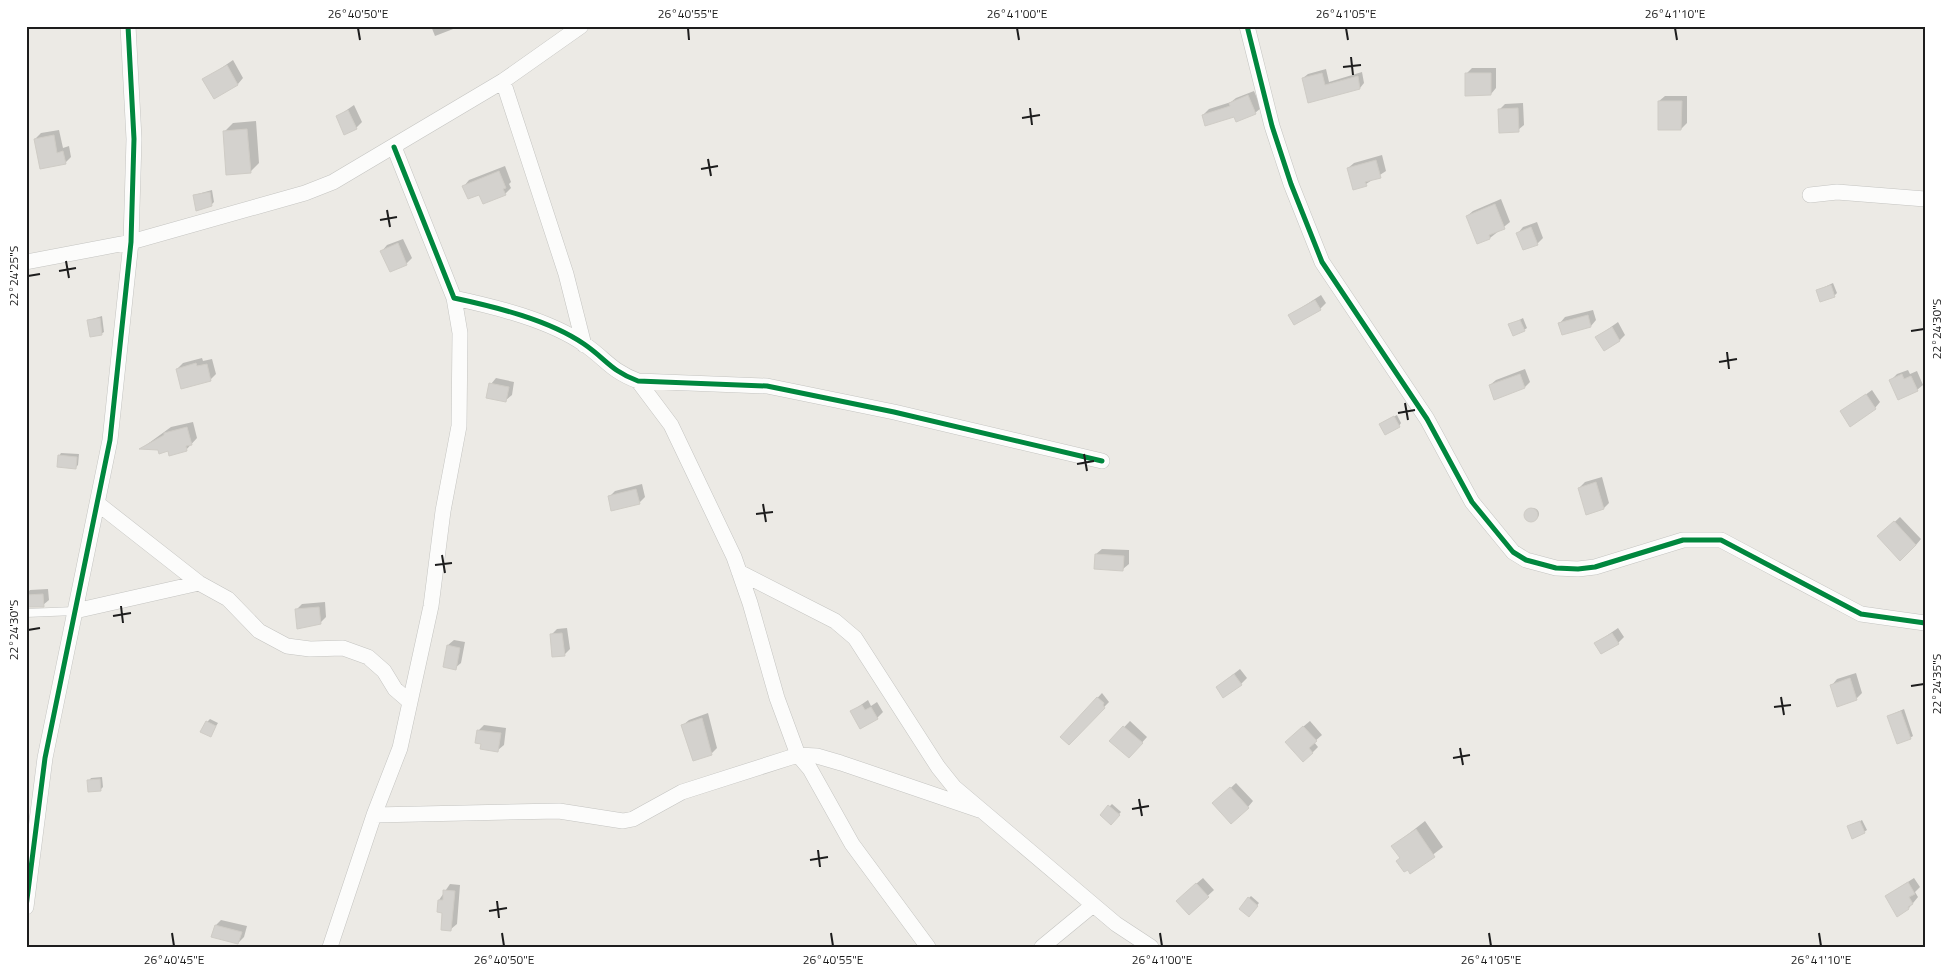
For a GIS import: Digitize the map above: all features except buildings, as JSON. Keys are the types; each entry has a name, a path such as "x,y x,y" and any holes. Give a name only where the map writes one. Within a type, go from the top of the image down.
{"street":[{"path":"26,907 44,758 110,440 131,242 134,139 128,26"},
{"path":"26,262 131,242 305,193 354,171 394,147 503,81 581,26"},
{"path":"1247,26 1272,126 1291,184 1322,262 1427,419 1472,502 1513,552 1526,560 1556,568 1578,569 1594,567 1683,540 1721,540 1861,614 1925,623"},
{"path":"503,81 566,274 584,345"},
{"path":"330,947 374,815 400,748 431,606 442,511 460,426 460,333 454,298 394,147"},
{"path":"1810,195 1837,192 1925,199"},
{"path":"454,298 490,306 550,327 584,345 618,374 638,381 767,386 894,412 1102,461"},
{"path":"638,381 671,425 739,572 777,698 798,755 810,769 852,844 928,947"},
{"path":"97,503 199,583 228,599 259,631 286,646 310,649 343,648 368,657 384,671 395,689 410,702"},
{"path":"739,572 835,622 856,638 938,767 954,787 1116,924 1151,947"},
{"path":"75,611 199,583"},
{"path":"374,815 559,811 623,821 633,819 682,792 798,755 817,756 841,763 979,810"},
{"path":"1042,947 1093,905"}],"lane":[{"path":"26,613 75,611"}],"cycle path":[{"path":"26,907 45,758 110,440 131,242 134,139 128,26"},
{"path":"1247,26 1272,126 1291,184 1322,262 1427,419 1472,502 1513,552 1526,560 1556,568 1578,569 1595,567 1683,540 1721,540 1861,614 1925,623"},
{"path":"394,147 454,298 522,315 555,328 592,349 621,373 638,381 767,386 894,412 1102,461"}]}
